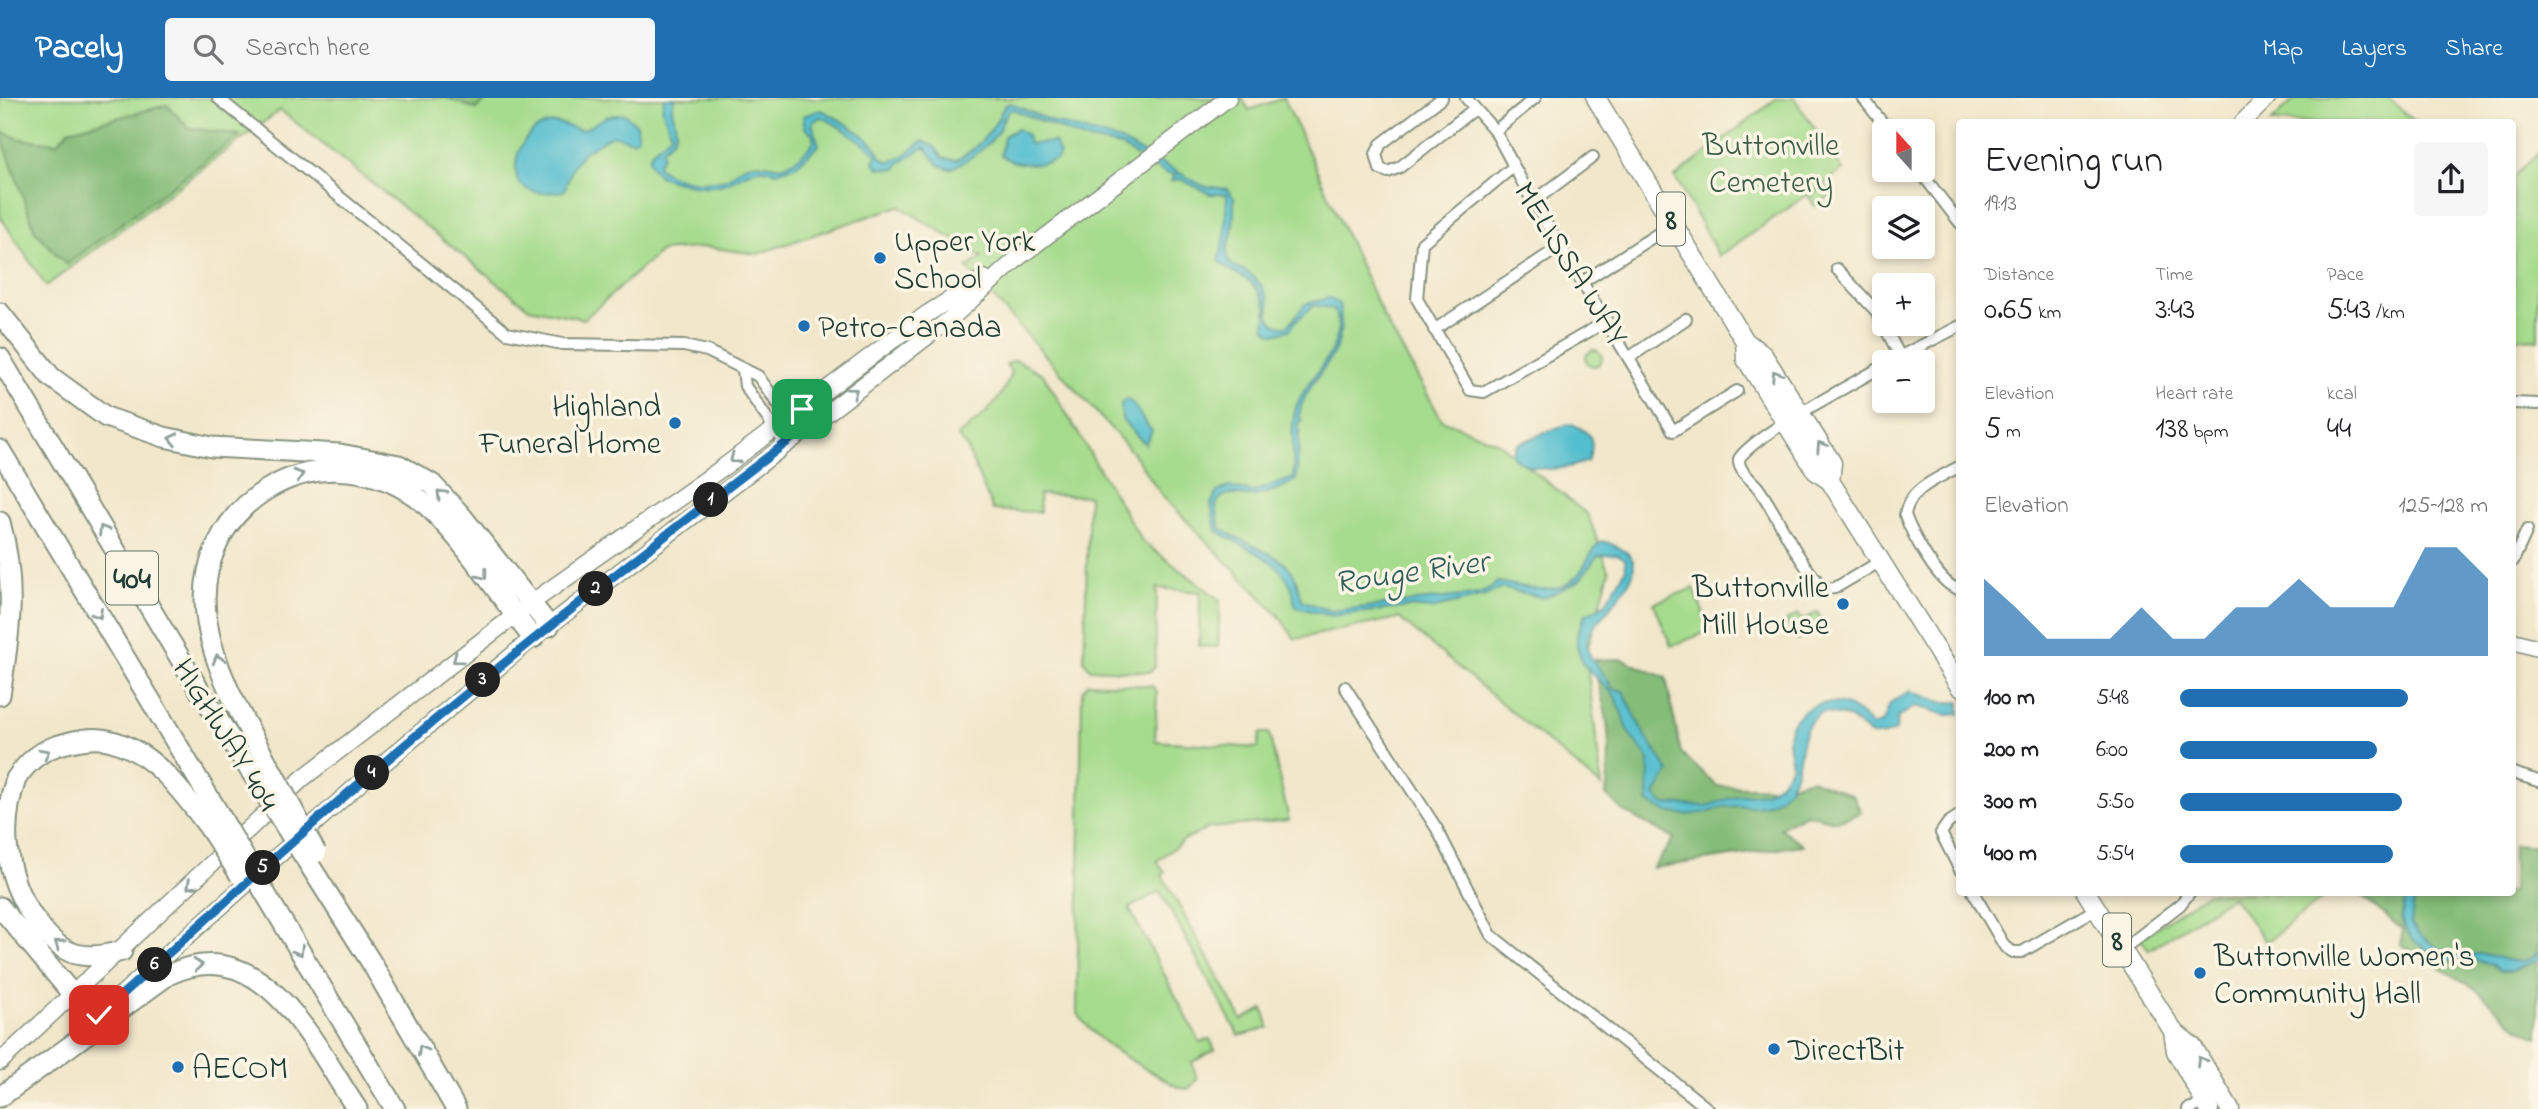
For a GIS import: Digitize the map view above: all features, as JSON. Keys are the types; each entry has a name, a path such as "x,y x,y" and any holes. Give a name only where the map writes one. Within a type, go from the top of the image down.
{"highway":[{"path":"0,313 51,377 106,417 164,437 212,447 340,454 398,465 432,484 460,514 550,626"},
{"name":"HIGHWAY 404","path":"0,358 194,683 273,792"},
{"name":"HIGHWAY 404","path":"0,450 216,824"},
{"path":"457,1109 273,792 222,673 207,622 207,581 215,551 249,502 276,483 312,471 362,471 385,479 416,497 445,524 533,638"},
{"path":"0,522 8,550 12,603 0,695"},
{"path":"122,951 96,958 78,956 54,944 15,888 1,849 1,817 8,792 22,769 46,750 76,740 108,740 147,758 216,824 261,896 283,925 395,1109"},
{"path":"0,907 73,995 99,1015"},
{"path":"0,1096 168,975 186,967 226,964 249,972 271,988 292,1013 357,1109"}],"main road":[{"path":"0,1096 99,1015 360,783 533,638 950,319 1019,257 1228,98"},
{"name":"8","path":"1596,98 1745,341 1746,359 1794,419 1816,471 1830,481 1956,681"},
{"path":"2246,119 2267,98"},
{"path":"0,1062 122,951 303,778 531,603 789,419 927,314 1019,257"},
{"path":"2516,642 2538,648"},
{"name":"8","path":"2088,896 2173,1031 2176,1051 2215,1106"}],"street":[{"path":"218,98 507,333 562,344 684,346 707,351 758,376 799,433"},
{"path":"1443,98 1381,144 1376,154 1380,169 1388,172 1400,167 1474,109"},
{"name":"MELISSA WAY","path":"1466,98 1494,131 1532,202 1584,281 1673,431 1737,391"},
{"path":"1494,131 1535,98"},
{"path":"1863,98 1880,119"},
{"path":"1532,202 1593,157"},
{"path":"1513,167 1422,243 1417,299 1469,390 1484,393 1607,321"},
{"path":"1928,182 1956,218"},
{"path":"1584,281 1673,224"},
{"path":"1434,330 1561,246"},
{"path":"1838,269 1875,311 1890,350"},
{"path":"1630,357 1686,319"},
{"path":"1912,350 1956,328"},
{"path":"743,370 745,386 785,444"},
{"path":"1872,373 1794,419 1742,453 1738,460 1742,472 1752,479 1784,534 1825,589 1835,588 1881,561"},
{"path":"2516,403 2538,404"},
{"path":"1956,468 1908,499 1905,515 1938,575 1956,588"},
{"path":"2516,554 2527,530"},
{"path":"1345,687 1437,829 1491,935 1709,1109"},
{"path":"2516,774 2538,781"},
{"path":"1956,817 1941,833 1956,862"},
{"path":"1975,896 2005,947 2013,952 2022,951 2096,909"},
{"path":"2123,949 2180,905 2187,896"},
{"path":"2188,1109 2215,1106"}],"green space":[{"path":"0,98 1242,98 1249,110 1284,98 1384,318 1442,420 1499,443 1588,515 1609,572 1586,656 1602,787 1399,618 1295,639 1279,616 1161,494 1132,452 967,268 982,257 899,206 757,254 706,247 661,251 584,319 529,308 280,110 46,286 0,216"},
{"path":"447,98 489,98 476,109"},
{"name":"Buttonville Cemetery","path":"1777,98 1794,98 1843,170 1719,256 1675,177"},
{"path":"2296,98 2388,98 2412,119 2274,119"},
{"path":"167,105 189,128 240,135 66,265 35,231 0,131 20,139 57,143 69,130"},
{"path":"2538,153 2538,340 2516,337 2516,174"},
{"path":"1825,185 1832,194 1815,206 1809,197"},
{"path":"1594,350 1600,352 1600,364 1594,366 1588,364 1586,358 1588,352"},
{"path":"1016,360 1043,374 1142,541 1220,600 1218,647 1199,646 1200,592 1157,588 1155,667 1149,672 1090,669 1084,660 1089,496 1039,494 1040,512 993,510 966,446 957,436 997,401 1011,372 1006,364"},
{"path":"1694,588 1710,631 1671,646 1654,603"},
{"path":"1817,612 1825,625 1797,641 1786,621 1798,614 1802,621"},
{"path":"1621,659 1666,678 1681,753 1717,786 1779,788 1811,779 1854,796 1861,813 1836,821 1806,814 1780,828 1803,845 1653,868 1674,838 1624,812 1606,795 1608,727 1592,660"},
{"path":"1088,683 1152,686 1157,692 1155,741 1258,748 1260,733 1269,733 1289,820 1209,828 1184,840 1157,861 1165,873 1162,875 1242,1020 1263,1009 1269,1028 1239,1036 1160,891 1129,908 1200,1042 1210,1039 1215,1050 1192,1062 1197,1080 1188,1089 1180,1088 1110,1046 1086,1025 1077,1012 1082,691"},
{"path":"2516,845 2538,847 2538,1037 2518,1028 2474,988 2400,944 2403,930 2362,896 2516,896"},
{"path":"2203,896 2232,896 2149,950 2141,938"},
{"path":"2232,896 2326,896 2266,942"}],"water":[{"path":"664,98 675,98 672,111 675,135 662,149 663,155 657,166 671,175 689,180 717,181 728,178 748,165 759,163 786,165 814,141 812,133 805,128 803,116 821,110 865,137 881,157 889,162 905,155 923,141 935,147 943,158 956,160 978,144 991,130 1004,106 1010,103 1053,122 1121,141 1203,186 1227,189 1234,198 1233,229 1227,251 1229,260 1231,265 1250,274 1260,284 1267,297 1272,321 1288,326 1305,304 1329,298 1339,304 1341,322 1336,349 1301,406 1296,480 1259,495 1223,496 1216,506 1220,528 1286,564 1293,574 1303,601 1331,611 1479,594 1497,582 1538,589 1559,587 1576,577 1602,541 1621,549 1632,558 1634,569 1629,582 1591,632 1587,642 1588,649 1612,689 1623,691 1642,730 1669,772 1655,795 1663,804 1706,806 1737,796 1764,793 1780,783 1792,765 1788,741 1790,728 1795,719 1812,707 1842,704 1855,710 1873,726 1883,722 1890,703 1910,691 1941,702 1956,702 1956,714 1947,715 1916,706 1898,717 1896,730 1875,736 1849,717 1822,712 1812,720 1806,731 1792,781 1785,793 1772,802 1760,806 1725,807 1691,814 1664,811 1648,801 1649,759 1631,737 1615,696 1582,663 1577,645 1577,634 1585,615 1605,604 1626,569 1625,559 1617,554 1597,556 1579,581 1544,598 1502,588 1485,596 1431,609 1410,607 1331,616 1296,607 1291,586 1278,567 1216,530 1211,504 1217,492 1228,487 1252,492 1293,478 1293,425 1296,407 1301,395 1333,348 1338,322 1333,309 1314,305 1290,330 1275,334 1267,329 1267,310 1258,290 1219,260 1225,235 1227,194 1210,194 1180,179 1171,181 1175,175 1165,173 1120,146 1084,139 1012,109 1006,114 995,136 985,146 950,169 939,165 925,147 898,164 897,169 879,168 874,162 877,155 873,151 820,117 812,123 819,145 797,165 777,172 767,169 751,171 723,184 694,185 659,176 649,162 652,152 671,134 662,109"},
{"path":"625,114 637,125 638,137 633,141 612,135 584,152 574,164 564,191 534,192 518,182 516,162 519,152 523,143 537,128 557,123 583,130 608,116"},
{"path":"1017,129 1027,135 1029,144 1054,142 1060,154 1057,159 1029,164 1006,159 1001,155 1004,136"},
{"path":"1127,399 1152,431 1145,444 1122,420 1121,404"},
{"path":"1572,424 1588,434 1592,442 1588,461 1570,467 1550,469 1531,466 1514,458 1512,453 1517,444"},
{"path":"2406,896 2415,896 2411,924 2436,947 2459,954 2484,954 2514,961 2526,960 2538,952 2538,960 2513,971 2500,971 2491,964 2470,959 2446,961 2414,941 2401,918"}],"place":[{"name":"Upper York School","path":"880,258"},
{"name":"Petro-Canada","path":"804,326"},
{"name":"Highland Funeral Home","path":"675,423"},
{"name":"Buttonville Mill House","path":"1843,604"},
{"name":"Buttonville Women's Community Hall","path":"2200,973"},
{"name":"DirectBit","path":"1774,1049"},
{"name":"AECOM","path":"178,1067"}],"route":[{"path":"99,1015 269,862 476,685 632,560 799,433 789,419 802,409"}],"water label":[{"name":"Rouge River","path":"1411,570"}]}
